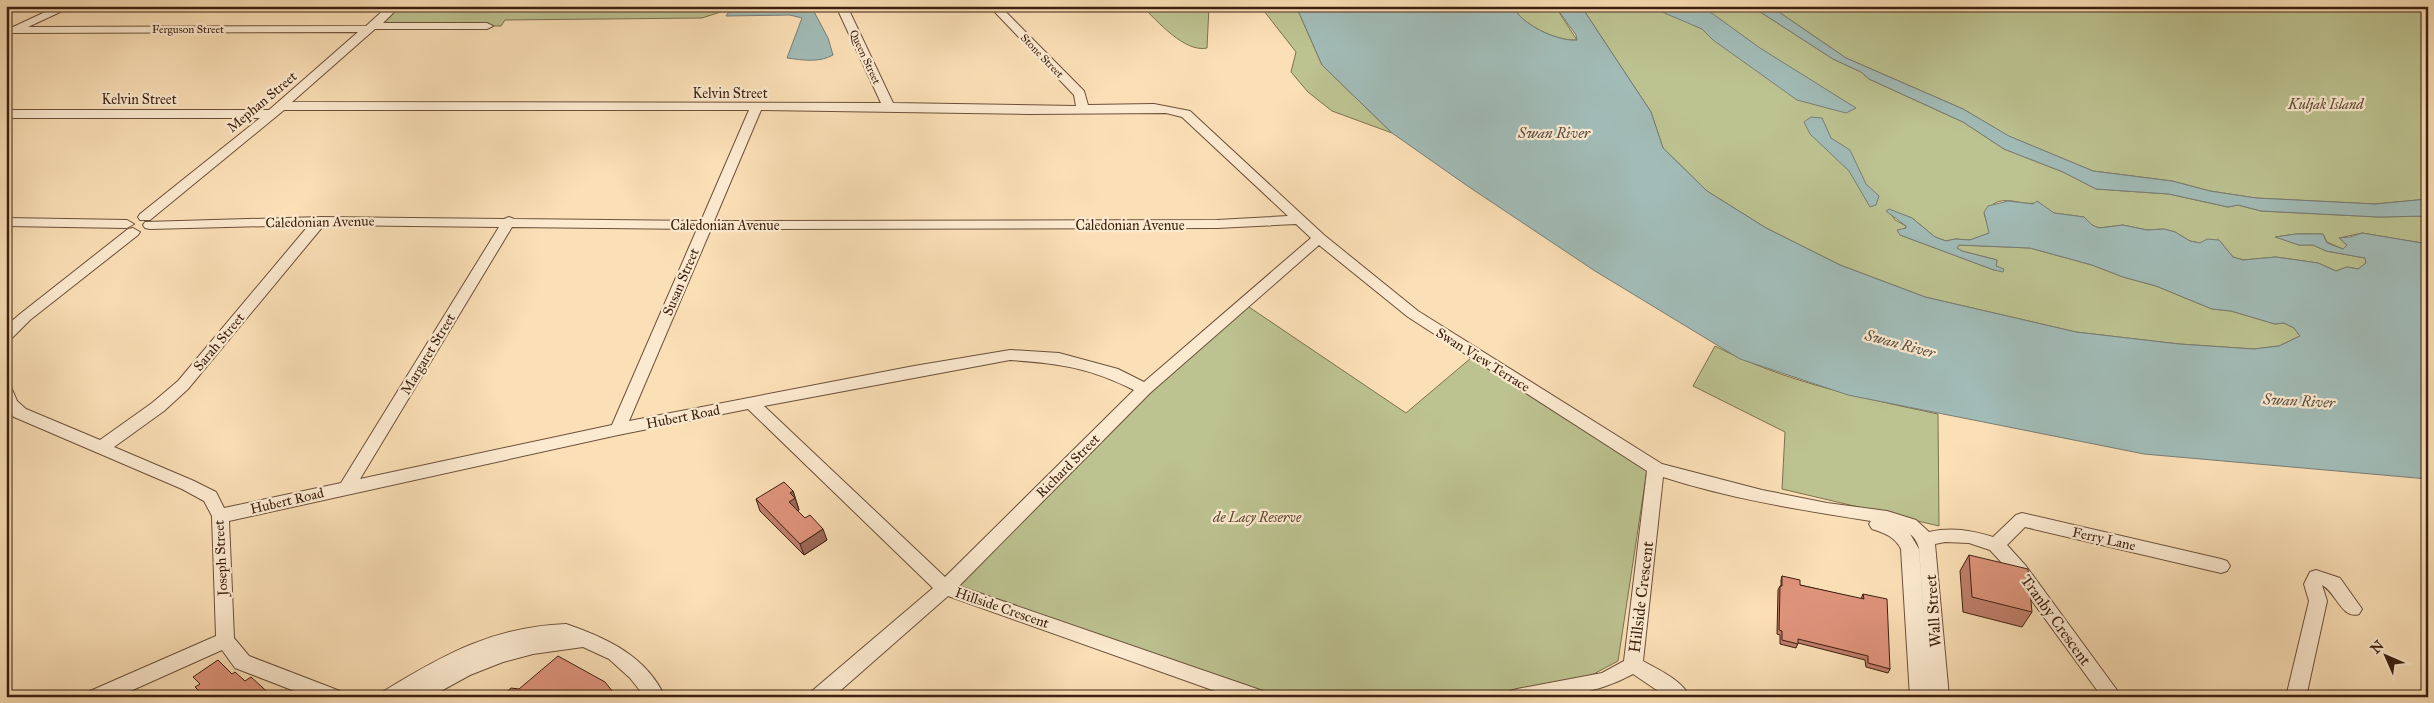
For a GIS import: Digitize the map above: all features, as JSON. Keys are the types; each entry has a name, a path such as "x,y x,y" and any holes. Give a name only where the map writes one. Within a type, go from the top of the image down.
{"street":[{"path":"8,31 68,6"},
{"name":"Mephan Street","path":"148,220 282,106 395,6"},
{"name":"Queen Street","path":"842,6 890,107"},
{"name":"Stone Street","path":"994,6 1080,94 1082,108"},
{"name":"Ferguson Street","path":"8,31 487,26"},
{"name":"Kelvin Street","path":"282,106 890,107 1029,110 1166,108 1176,110"},
{"name":"Susan Street","path":"618,429 756,108"},
{"name":"Swan View Terrace","path":"1176,110 1190,117 1299,220 1412,314 1656,468 1685,478 1844,512 1853,517 1893,528 1899,533"},
{"name":"Kelvin Street","path":"6,114 272,114"},
{"path":"6,335 130,228 148,220"},
{"name":"Caledonian Avenue","path":"148,220 705,225 1208,224 1299,220"},
{"name":"Sarah Street","path":"102,447 183,385 320,221"},
{"path":"6,222 130,228"},
{"name":"Margaret Street","path":"347,487 510,222"},
{"name":"Richard Street","path":"819,697 945,588 1145,389 1320,238"},
{"name":"Hubert Road","path":"220,516 618,429 914,371 1010,355 1059,358 1113,373 1145,389"},
{"name":"Joseph Street","path":"6,391 10,403 20,413 188,485 210,498 220,516 225,640"},
{"name":"Hillside Crescent","path":"750,403 945,588 1256,697"},
{"name":"Hillside Crescent","path":"1517,697 1605,680 1633,664 1637,607 1656,468"},
{"name":"Swan View Terrace","path":"1844,512 1852,511 1906,523 1921,534"},
{"name":"Ferry Lane","path":"1996,545 2022,520 2222,566"},
{"name":"Wall Street","path":"1899,533 1910,549 1920,697"},
{"path":"1921,534 1968,536 1996,545"},
{"name":"Wall Street","path":"1921,534 1928,548 1939,697"},
{"name":"Tranby Crescent","path":"1996,545 2020,571 2112,697"},
{"path":"2296,697 2318,601 2313,584 2316,577 2327,577 2336,583 2352,609"},
{"path":"1914,599 1932,602"},
{"path":"97,697 225,640 242,662 333,697"},
{"path":"391,697 448,669 518,649 559,646 582,640 616,652 637,672 656,697"},
{"path":"1633,664 1663,682 1680,697"},
{"path":"414,697 448,669"}],"green space":[{"path":"395,6 739,6 702,18 505,20 501,26 373,26"},
{"path":"1142,6 1209,6 1207,48 1190,46 1181,41 1163,27"},
{"path":"1260,6 1296,6 1322,65 1392,133 1332,111 1308,92 1291,72 1296,52"},
{"path":"1513,6 1555,6 1577,40 1560,38 1540,31 1523,19"},
{"path":"1581,6 1751,6 1833,59 1861,72 1869,79 1963,122 2004,149 2063,172 2096,189 2169,194 2228,207 2238,205 2261,211 2379,217 2428,216 2428,244 2362,233 2339,238 2347,245 2343,249 2327,242 2323,234 2296,234 2276,237 2299,245 2313,245 2326,251 2365,258 2366,263 2358,269 2347,267 2336,271 2318,263 2276,257 2243,260 2233,257 2219,240 2200,243 2190,241 2175,232 2164,229 2147,230 2123,225 2099,228 2092,225 2084,217 2054,213 2039,202 1997,202 1984,213 1990,233 1970,240 1955,239 1946,241 1935,237 1912,218 1889,210 1895,220 1906,226 1900,235 1994,270 2004,270 1996,266 1997,260 1957,248 1959,245 2030,248 2092,265 2123,277 2156,286 2212,309 2231,311 2275,324 2284,323 2294,328 2300,336 2279,346 2254,349 2179,344 2076,332 1925,297 1840,265 1766,228 1707,191 1663,148 1651,112"},
{"name":"Kuljak Island","path":"1770,6 2428,6 2428,199 2375,204 2256,198 2210,191 2172,181 2093,171 2008,136 1963,109 1846,58"},
{"name":"de Lacy Reserve","path":"1243,303 1406,413 1471,358 1647,470 1618,661 1590,676 1492,697 1256,697 945,588"},
{"path":"1715,346 1768,370 1824,388 1938,414 1939,526 1782,489 1785,432 1693,386"}],"water":[{"path":"751,6 811,6 828,38 833,55 816,60 787,58 802,18 790,15 726,16 728,13"},
{"name":"Swan River","path":"1296,6 1513,6 1523,19 1540,30 1560,38 1577,40 1576,35 1555,6 1581,6 1651,112 1663,148 1707,191 1766,228 1840,265 1925,297 2076,332 2179,344 2254,349 2279,346 2300,336 2294,328 2284,323 2275,324 2231,311 2212,309 2156,286 2123,277 2092,265 2030,248 1959,245 1957,248 1997,260 1996,266 2004,269 2003,272 1994,270 1900,235 1897,230 1906,228 1906,226 1886,211 1889,209 1912,218 1935,237 1946,241 1955,239 1970,240 1989,233 1984,212 1988,206 2008,201 2033,204 2037,201 2054,213 2084,217 2092,225 2099,228 2123,225 2147,230 2164,229 2175,232 2190,241 2200,243 2207,239 2219,240 2233,257 2243,260 2276,257 2318,263 2336,271 2347,267 2358,269 2366,263 2365,258 2326,251 2313,245 2299,245 2275,237 2296,234 2323,234 2327,243 2343,249 2347,245 2339,238 2362,233 2428,244 2428,479 2144,454 1848,395 1740,359 1595,271 1392,133 1322,65"},
{"path":"1648,6 1698,6 1713,14 1760,48 1856,108 1846,113 1797,100 1713,40 1702,29"},
{"path":"1751,6 1770,6 1846,58 1963,109 2009,136 2093,171 2172,181 2210,191 2256,198 2375,204 2428,199 2428,216 2379,217 2261,211 2238,205 2228,207 2169,194 2096,189 2063,172 2004,149 1963,122 1869,79 1861,72 1833,59"},
{"path":"1811,117 1822,118 1831,138 1850,150 1866,184 1879,196 1876,205 1870,207 1849,171 1810,134 1804,122"}],"building":[{"path":"784,482 793,491 790,493 795,498 789,502 805,518 810,515 823,529 800,544 756,499"},
{"path":"1969,555 2028,569 2032,612 1972,597"},
{"path":"1782,576 1800,580 1800,585 1864,599 1863,594 1887,599 1890,669 1868,663 1868,656 1798,639 1798,644 1782,640 1782,631 1779,630"},
{"path":"558,656 605,682 617,697 501,697 511,688 519,689"},
{"path":"218,660 232,674 235,672 245,681 251,677 273,697 205,697 195,687 200,684 193,677"}]}
